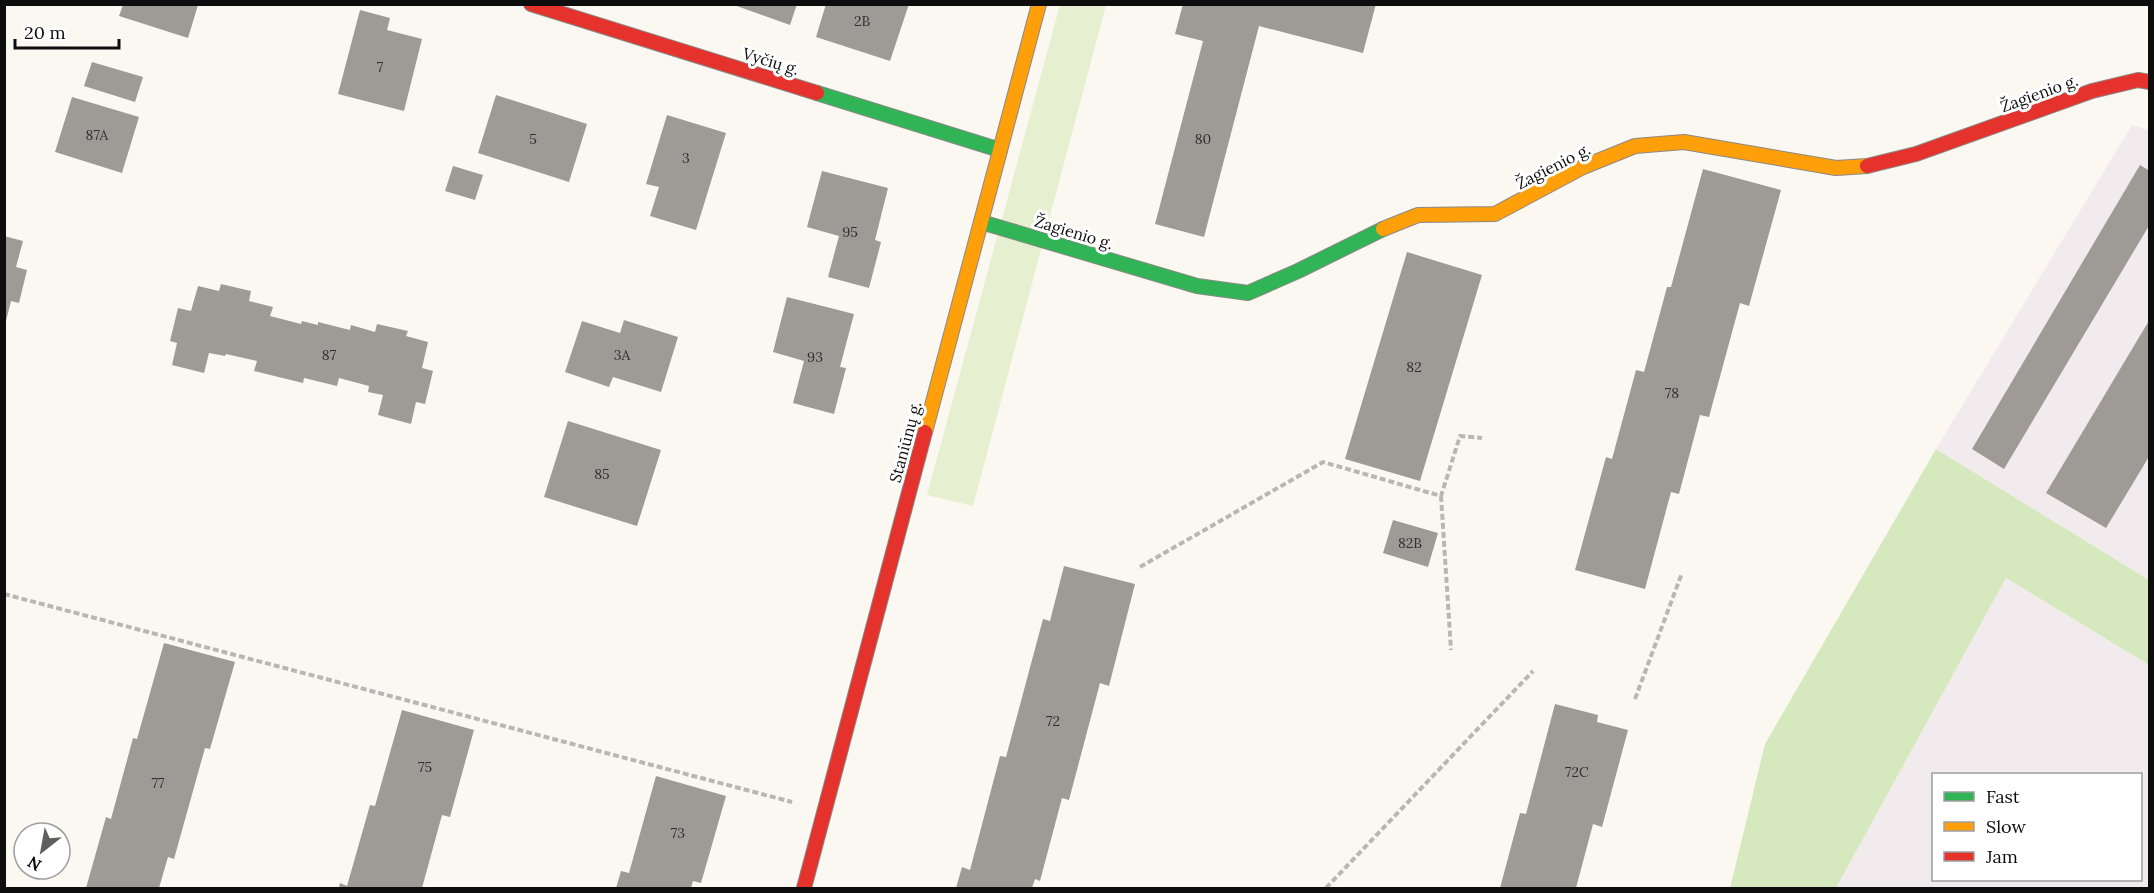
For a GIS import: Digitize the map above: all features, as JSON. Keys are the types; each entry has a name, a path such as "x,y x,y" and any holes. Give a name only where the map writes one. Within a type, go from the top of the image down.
{"street":[{"name":"Vyčių g.","path":"531,4 1000,150"},
{"name":"Staniūnų g.","path":"804,888 1039,4"},
{"name":"Žagienio g.","path":"981,222 1197,286 1248,292 1298,271 1375,232 1418,215 1495,214 1583,167 1635,146 1684,142 1836,168 1873,166 1916,154 2092,91 2138,80 2150,82"}],"path":[{"path":"1451,650 1441,496 1460,436 1482,438"},
{"path":"1140,567 1323,462 1441,496"},
{"path":"1635,699 1682,573"},
{"path":"4,594 824,811"},
{"path":"1326,888 1533,671"}],"shaded area":[{"path":"2132,125 2149,130 2149,580 1936,449"},
{"path":"2006,578 2149,665 2149,888 1836,888"}],"green space":[{"path":"1060,5 1106,5 973,506 927,495"},
{"path":"1936,449 2149,580 2149,665 2006,578 1836,888 1730,888 1765,744"}],"building":[{"path":"731,4 797,4 790,25"},
{"path":"826,4 909,4 890,61 816,37"},
{"path":"1183,4 1376,4 1363,53 1259,26 1204,237 1155,224 1203,41 1175,34"},
{"path":"123,5 198,5 188,38 119,16"},
{"path":"360,10 390,18 387,30 422,39 404,111 338,94"},
{"path":"92,62 143,77 135,102 84,86"},
{"path":"496,95 587,124 569,182 478,153"},
{"path":"72,97 139,117 122,173 55,152"},
{"path":"667,115 726,133 696,230 650,216 659,187 646,184"},
{"path":"2140,165 2150,171 2150,224 2004,469 1972,449"},
{"path":"453,166 483,175 475,200 445,191"},
{"path":"1703,169 1781,190 1749,306 1740,303 1709,417 1700,415 1679,494 1671,492 1645,589 1575,570 1606,457 1612,459 1636,370 1644,372 1667,287 1671,287"},
{"path":"822,171 888,188 875,240 881,242 869,288 828,277 839,236 807,227"},
{"path":"4,236 23,241 16,267 27,270 19,303 11,301 5,325"},
{"path":"1407,252 1482,275 1420,481 1345,459"},
{"path":"221,284 251,291 249,301 273,307 270,316 301,324 302,321 318,325 318,322 350,330 351,325 375,332 377,324 408,331 406,336 428,342 422,368 433,371 425,404 416,402 411,424 378,415 383,395 368,392 369,386 339,378 337,386 304,378 303,383 254,371 257,361 226,354 225,356 209,353 204,373 172,365 177,343 170,341 178,308 191,311 198,286 219,291"},
{"path":"787,297 854,314 840,367 846,368 834,414 793,403 804,361 773,352"},
{"path":"2150,319 2150,455 2106,528 2046,493"},
{"path":"624,320 678,337 661,392 613,377 609,387 565,372 582,321 620,333"},
{"path":"568,421 661,450 637,526 544,497"},
{"path":"1393,520 1438,533 1428,567 1383,553"},
{"path":"1064,566 1135,584 1109,686 1100,683 1069,800 1062,798 1040,881 1035,879 1032,888 956,888 962,867 970,870 1000,756 1006,757 1043,619 1050,621"},
{"path":"164,643 235,662 210,749 205,748 174,859 168,857 159,888 86,888 106,817 111,819 133,738 137,739"},
{"path":"1555,704 1598,715 1597,722 1628,730 1602,827 1593,824 1576,888 1500,888 1520,813 1526,814"},
{"path":"402,710 474,730 450,817 442,815 422,888 339,888 340,883 347,886 370,805 375,806"},
{"path":"656,776 726,796 701,883 693,881 691,888 616,888 621,871 629,873"}],"traffic: fast":[{"path":"817,93 1000,150"},
{"path":"981,222 1197,286 1248,293 1383,229"}],"traffic: slow":[{"path":"925,432 1039,4"},
{"path":"1383,229 1418,215 1495,214 1583,167 1635,146 1684,142 1836,168 1867,166"}],"traffic: jam":[{"path":"531,4 817,93"},
{"path":"1867,166 1916,154 2092,91 2138,80 2150,82"},
{"path":"804,888 925,432"}]}
